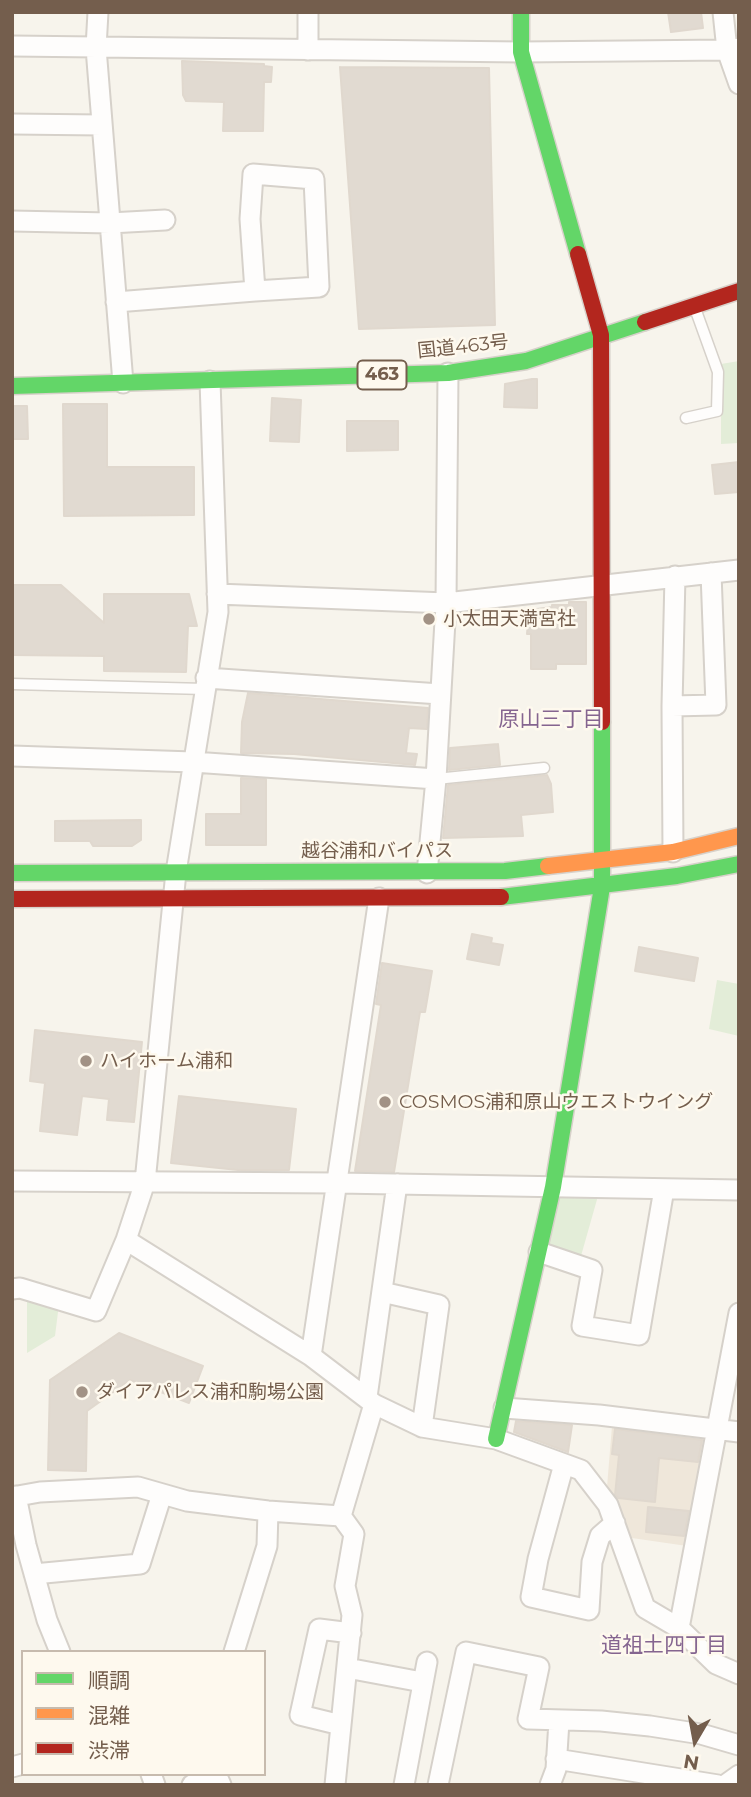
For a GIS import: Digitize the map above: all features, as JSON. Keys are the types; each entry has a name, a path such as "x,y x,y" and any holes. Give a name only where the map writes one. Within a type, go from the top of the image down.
{"main road":[{"path":"496,1439 553,1187 602,887 601,335 521,52 522,12"},
{"name":"国道463号","path":"12,386 448,373 526,361 739,291"},
{"name":"越谷浦和バイパス","path":"12,873 505,871 673,852 739,836"},
{"path":"12,899 501,897 602,887 739,864"}],"street":[{"path":"98,12 96,48 123,383"},
{"path":"308,12 308,50"},
{"path":"723,12 739,84"},
{"path":"12,46 521,52 733,49"},
{"path":"12,124 102,125"},
{"path":"117,302 319,287 314,178 253,174 250,219 255,291"},
{"path":"12,221 110,223 165,220"},
{"path":"427,873 436,779 446,603 448,373"},
{"path":"12,1289 20,1288 96,1311 126,1240 145,1182 176,872 218,612 210,381"},
{"path":"217,594 446,603 739,570"},
{"path":"672,706 716,705 711,573"},
{"path":"673,852 672,706 676,576"},
{"path":"206,684 440,694"},
{"path":"12,756 193,762 436,779"},
{"path":"311,1356 379,898"},
{"path":"12,1181 739,1190"},
{"path":"335,1785 352,1615 345,1586 354,1534 341,1516 370,1401 397,1184"},
{"path":"539,1252 592,1270 582,1326 639,1335 664,1189"},
{"path":"126,1240 311,1356 370,1401 422,1427 496,1439 581,1470 608,1505 645,1608 679,1628 716,1664 739,1674"},
{"path":"382,1292 439,1305 422,1427"},
{"path":"679,1628 739,1312"},
{"path":"504,1408 599,1415 739,1432"},
{"path":"564,1464 538,1559 531,1597 589,1610 592,1562 600,1536 615,1523"},
{"path":"59,1650 47,1620 14,1496 40,1492 138,1487 187,1501 268,1511 341,1516"},
{"path":"34,1574 140,1564 162,1494"},
{"path":"235,1650 267,1546 268,1511"},
{"path":"341,1725 300,1715 319,1629 351,1633"},
{"path":"438,1785 466,1652 539,1667 528,1719 601,1721 650,1726 701,1734 739,1745"},
{"path":"347,1668 425,1672 404,1785"},
{"path":"550,1785 556,1759 559,1721"},
{"path":"556,1759 718,1785"},
{"path":"725,1785 739,1775"},
{"path":"192,1785 212,1776"}],"lane":[{"path":"686,418 717,411 718,372 694,305"},
{"path":"12,684 206,684"},
{"path":"436,779 544,768"}],"shaded area":[{"path":"612,1426 703,1434 708,1440 687,1546 625,1537 607,1487"}],"green space":[{"path":"739,361 739,443 721,444 721,364"},
{"path":"717,980 739,984 739,1036 709,1029"},
{"path":"558,1196 598,1196 579,1263 545,1251"},
{"path":"27,1295 59,1304 55,1336 27,1353"}],"building":[{"path":"668,12 701,12 703,28 671,32"},
{"path":"182,61 264,64 272,67 271,82 264,82 263,131 223,131 224,102 186,101 183,95"},
{"path":"340,67 489,68 495,325 359,329"},
{"path":"537,379 537,408 504,407 505,384"},
{"path":"272,398 301,400 299,442 270,441"},
{"path":"63,404 107,404 107,467 194,467 194,515 64,516"},
{"path":"12,406 27,406 28,439 12,439"},
{"path":"347,421 398,421 398,450 347,451"},
{"path":"739,462 739,492 715,494 712,465"},
{"path":"12,585 61,585 104,623 104,594 189,594 197,626 188,626 186,672 104,671 104,656 12,655"},
{"path":"569,602 586,602 586,664 556,664 556,669 531,669 531,634 527,634 529,610 552,605 569,605"},
{"path":"248,693 428,708 427,729 409,728 406,753 417,754 415,765 294,754 241,753 242,722"},
{"path":"498,744 500,765 449,770 450,748"},
{"path":"547,775 551,784 553,812 521,815 523,836 443,838 448,785"},
{"path":"241,778 266,779 266,845 206,845 206,814 241,814"},
{"path":"141,820 141,840 132,846 93,846 90,841 55,841 55,821"},
{"path":"472,934 492,938 491,943 503,945 499,965 467,959"},
{"path":"639,947 698,958 694,981 635,971"},
{"name":"COSMOS浦和原山ウエストウイング","path":"382,963 432,971 425,1012 420,1012 394,1172 355,1171 381,1005 376,1004"},
{"name":"ハイホーム浦和","path":"35,1030 142,1042 134,1122 107,1120 109,1099 82,1096 77,1135 40,1131 45,1083 30,1081"},
{"path":"179,1096 296,1109 289,1170 238,1170 171,1163"},
{"name":"ダイアパレス浦和駒場公園","path":"119,1333 203,1366 189,1403 130,1380 87,1411 86,1471 48,1470 50,1380"},
{"path":"516,1421 572,1425 568,1452 514,1432"},
{"path":"615,1429 702,1440 698,1462 659,1458 655,1502 618,1498 615,1495 619,1455 612,1454"},
{"path":"648,1507 689,1511 684,1536 646,1532"}],"traffic: fast":[{"path":"521,12 521,52 578,254"},
{"path":"12,386 448,373 526,361 645,322"},
{"path":"496,1439 553,1187 602,887 602,722"},
{"path":"501,897 677,876 739,864"},
{"path":"12,873 505,871 548,866"}],"traffic: slow":[{"path":"548,866 673,852 739,836"}],"traffic: jam":[{"path":"578,254 601,335 602,722"},
{"path":"645,322 739,291"},
{"path":"12,899 501,897"}],"place":[{"name":"小太田天満宮社","path":"429,619"},
{"name":"ハイホーム浦和","path":"86,1061"},
{"name":"COSMOS浦和原山ウエストウイング","path":"385,1102"},
{"name":"ダイアパレス浦和駒場公園","path":"82,1392"}],"district":[{"name":"原山三丁目","path":"551,720"},
{"name":"道祖土四丁目","path":"664,1646"}]}
